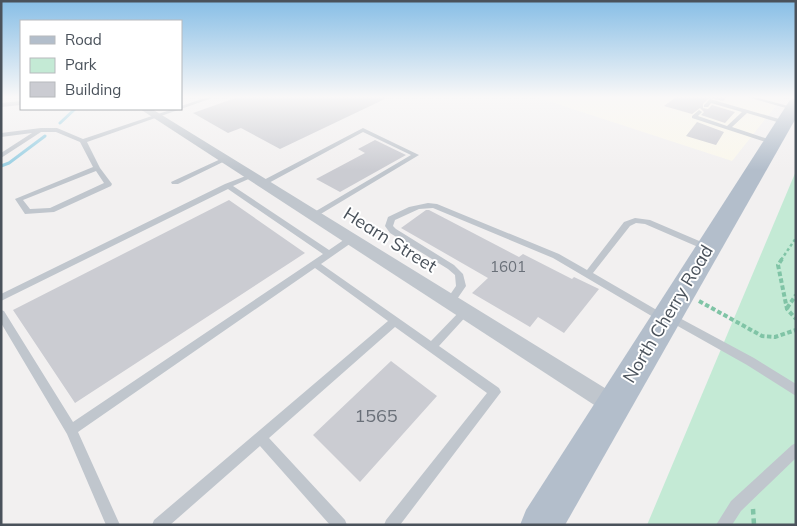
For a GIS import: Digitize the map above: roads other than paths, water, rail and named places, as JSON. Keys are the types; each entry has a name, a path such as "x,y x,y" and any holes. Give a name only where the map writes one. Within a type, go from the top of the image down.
{"main road":[{"name":"North Cherry Road","path":"541,525 784,122"}],"street":[{"name":"Hearn Street","path":"165,122 613,405"}],"lane":[{"path":"82,141 130,122"},
{"path":"1,156 41,130"},
{"path":"1,135 57,130 82,141 108,184 51,210 28,212 19,199 97,168"},
{"path":"1,298 228,186 256,179 363,130 416,155 314,216"},
{"path":"174,182 225,159"},
{"path":"228,186 329,254"},
{"path":"450,302 461,286 458,274 452,267 393,231 390,226 391,219 414,207 434,206 556,256 666,318 774,374 796,391"},
{"path":"588,274 627,224 635,220 648,222 708,248"},
{"path":"71,430 351,239"},
{"path":"315,264 494,392 391,525"},
{"path":"432,347 465,312"},
{"path":"1,314 71,430 113,525"},
{"path":"159,525 262,438 395,321"},
{"path":"262,438 340,525"},
{"path":"723,525 736,506 796,449"}],"waterway":[{"path":"1,166 9,163 45,136"}]}
